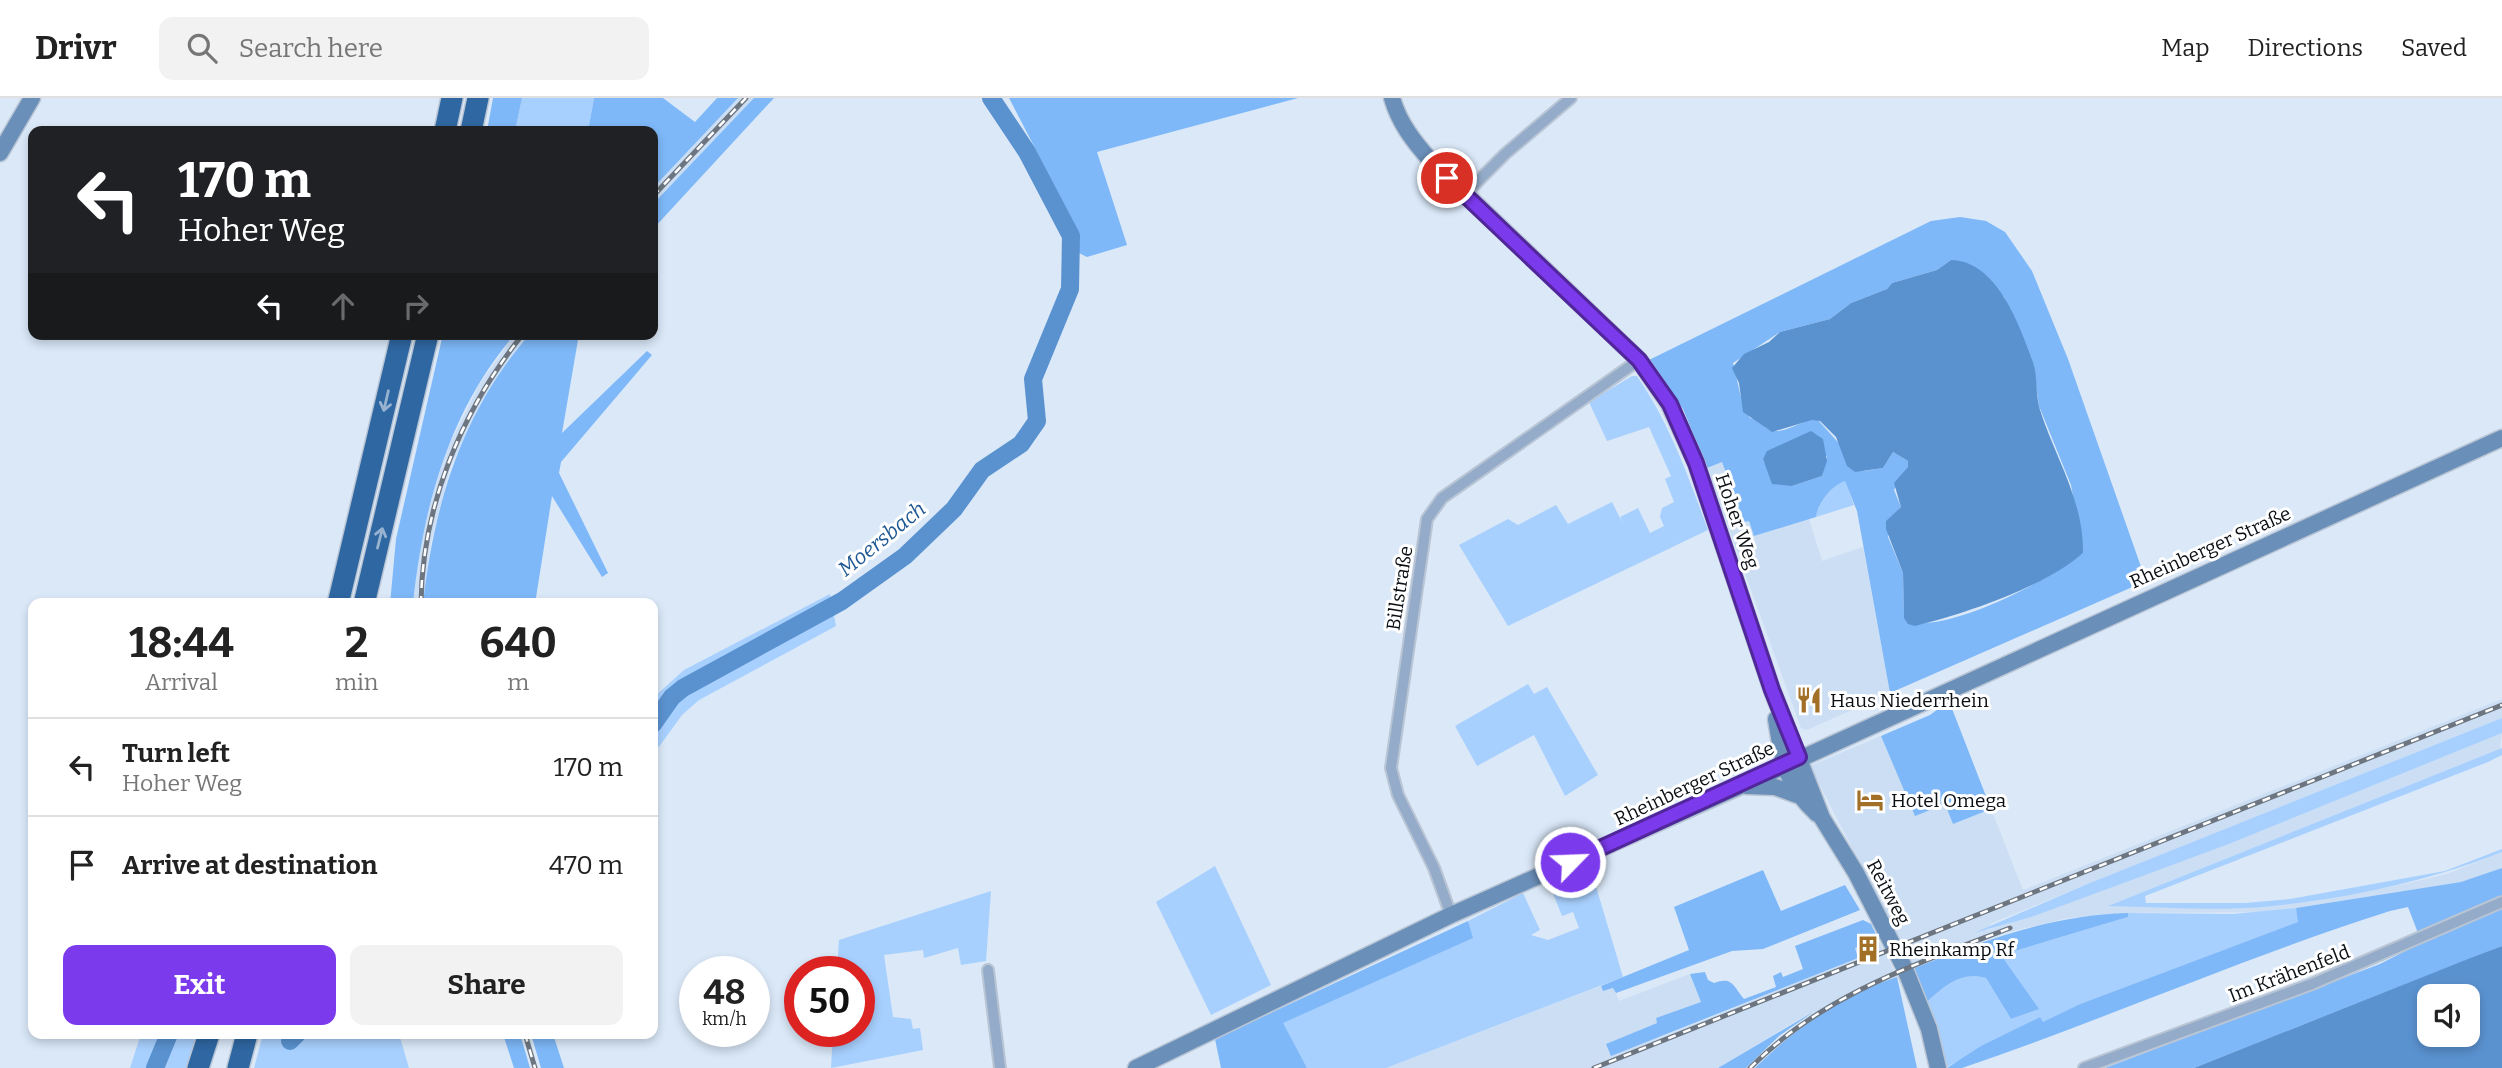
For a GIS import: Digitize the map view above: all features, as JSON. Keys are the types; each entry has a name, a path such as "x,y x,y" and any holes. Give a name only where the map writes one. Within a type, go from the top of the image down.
{"highway":[{"path":"446,126 452,98"},
{"path":"472,126 478,98"},
{"path":"339,598 401,340"},
{"path":"365,598 427,340"},
{"path":"198,1068 207,1039"},
{"path":"211,1068 220,1039"},
{"path":"238,1068 246,1039"},
{"path":"245,1068 247,1039"}],"main road":[{"path":"0,152 32,98"},
{"name":"Hoher Weg","path":"1392,98 1397,114 1414,143 1464,195 1639,360 1670,404 1687,439 1772,690 1792,761"},
{"name":"Rheinberger Straße","path":"1136,1068 1451,915 1744,785 2502,438"},
{"name":"Reitweg","path":"1792,761 1797,795 1822,818"},
{"name":"Reitweg","path":"1792,761 1822,818 1856,873 1899,957 1925,1019 1938,1068"},
{"path":"1744,785 1775,787 1797,795"}],"street":[{"path":"1464,195 1505,154 1570,98"},
{"name":"Billstraße","path":"1451,915 1434,868 1398,795 1391,768 1427,519 1441,498 1639,360"},
{"name":"Im Krähenfeld","path":"2084,1068 2312,984 2502,902"},
{"path":"988,970 1000,1068"}],"shaded area":[{"path":"493,98 522,98 516,126 488,126"},
{"path":"522,98 594,98 589,126 516,126"},
{"path":"594,98 663,98 695,122 717,98 738,98 658,183 658,126 589,126"},
{"path":"738,98 754,98 658,199 658,183"},
{"path":"754,98 774,98 658,224 658,199"},
{"path":"1009,98 1298,98 1097,152 1127,245 1087,257 1079,253 1074,223"},
{"path":"1960,217 1986,221 2005,232 2032,271 2068,359 2146,581 1890,693 1857,511 1845,481 1835,486 1826,496 1816,517 1754,536 1749,521 1744,522 1722,462 1707,468 1683,409 1649,360 1931,221","holes":["1951,260 2004,297 2033,363 2039,406 2071,485 2083,553 2029,587 1985,607 1964,615 1923,623 1904,617 1903,573 1888,537 1890,518 1901,507 1894,490 1908,467 1908,461 1893,452 1883,468 1864,471 1817,419 1779,431 1767,429 1757,420 1750,418 1746,412 1733,363 1780,332 1830,319 1851,303 1887,289 1892,283 1937,270","1827,456 1822,476 1792,486 1765,464 1763,459"]},
{"path":"1951,260 1967,263 1981,271 1993,283 2004,297 2021,330 2035,368 2040,410 2074,497 2083,553 2048,577 2003,598 1915,626 1908,624 1904,618 1903,573 1886,529 1886,521 1901,507 1894,483 1908,467 1908,461 1893,452 1883,468 1855,472 1847,466 1836,437 1820,421 1812,420 1772,432 1743,412 1739,383 1732,368 1744,354 1769,342 1780,332 1830,319 1851,303 1887,289 1892,283 1937,270"},
{"path":"442,340 510,340 492,363 473,395 456,427 443,461 424,532 414,598 391,598 396,539"},
{"path":"511,340 525,340 499,374 480,405 450,468 430,546 424,598 414,598 420,544 441,461 479,385"},
{"path":"525,340 578,340 562,433 647,351 652,355 561,462 559,473 608,573 602,577 552,496 536,598 424,598 435,531 455,461 469,427 506,364"},
{"path":"1632,376 1637,376 1649,394 1669,432 1708,530 1508,626 1459,545 1508,519 1518,525 1556,505 1568,524 1612,502 1624,526 1620,517 1638,508 1650,533 1664,526 1660,517 1662,508 1674,502 1665,479 1671,476 1649,427 1607,441 1589,402"},
{"path":"1811,431 1823,439 1827,461 1822,476 1792,486 1772,484 1763,459 1767,451"},
{"path":"1722,462 1744,522 1749,521 1754,536 1809,519 1822,561 1863,547 1890,693 1807,730 1801,728 1707,468"},
{"path":"1845,480 1854,505 1816,517 1826,496"},
{"path":"830,594 836,626 699,700 682,715 658,748 658,693 684,670"},
{"path":"1528,684 1534,694 1547,687 1598,775 1565,796 1534,735 1477,766 1455,726"},
{"path":"2502,699 2502,718 1992,923 1986,931 2229,844 2502,733 2500,749 2110,905 2263,907 2396,886 2447,874 2502,852 2502,868 2462,882 2270,912 2128,913 2068,918 2005,933 1912,969 1810,766 1881,736 1915,815 1946,804 1953,824 1991,809 2023,890"},
{"path":"1949,701 1991,809 1953,824 1945,804 1915,816 1881,736 1930,715"},
{"path":"2502,718 2502,733 2229,844 2031,917 1974,933 2085,885"},
{"path":"2502,748 2502,755 2488,762 2145,896 2146,903 2245,903 2290,899 2445,871 2502,849 2502,852 2444,872 2385,888 2294,904 2224,909 2108,906"},
{"path":"1589,863 1623,977 1386,1068 1307,1068 1282,1023 1472,938 1468,921 1523,893 1540,930 1531,935 1548,940 1579,928 1573,912 1562,916 1548,881"},
{"path":"1215,866 1271,985 1211,1015 1156,902"},
{"path":"2502,868 2502,896 2418,933 2408,907 2390,911 2282,948 2016,1049 1962,1068 1947,1068 1981,1046 2040,1017 2043,1022 2080,1004 2298,922 2296,908 2461,882"},
{"path":"1763,870 1781,911 1845,885 1860,910 1763,949 1732,951 1616,993 1613,988 1603,991 1601,986 1689,950 1674,907"},
{"path":"991,891 986,961 961,965 958,948 924,958 923,950 884,955 893,1017 911,1019 913,1029 920,1028 923,1050 831,1068 832,1047 875,1047 875,956 838,956 839,940"},
{"path":"2502,906 2502,946 2194,1068 2105,1068 2380,964 2466,920"},
{"path":"2296,908 2299,922 2080,1004 2042,1023 2040,1017 1947,1067 1927,1002 1954,981 1977,976 1986,978 2011,1019 2038,1009 2001,955 2128,917 2128,913 2233,914"},
{"path":"2128,913 2128,917 2001,955 2039,1009 2011,1019 1986,978 1961,978 1927,1002 1912,969 2044,924"},
{"path":"1863,920 1871,924 1878,939 1855,948 1858,958 1611,1056 1606,1044 1657,1023 1656,1018 1701,1002 1690,974 1705,972 1708,980 1714,983 1729,982 1744,999 1776,987 1773,976 1781,972 1783,977 1803,969 1795,946"},
{"path":"1468,921 1473,938 1283,1023 1307,1068 1221,1068 1215,1039"},
{"path":"1878,939 1897,977 1837,1004 1790,1037 1755,1068 1746,1068 1808,1014 1718,1068 1386,1068 1601,986 1604,991 1614,988 1619,1001 1690,974 1701,1002 1656,1018 1657,1023 1606,1044 1662,1037 1857,958 1854,948"},
{"path":"2502,946 2502,1068 2194,1068"},
{"path":"1897,977 1917,1068 1755,1068 1821,1014 1858,993"},
{"path":"1813,1012 1779,1036 1746,1068 1718,1068"},
{"path":"139,1039 202,1039 193,1068 130,1068"},
{"path":"262,1039 400,1039 409,1068 254,1068"},
{"path":"505,1039 521,1039 530,1068 514,1068"},
{"path":"532,1039 555,1039 564,1068 541,1068"}],"waterway":[{"name":"Moersbach","path":"658,717 672,697 683,688 842,601 905,556 954,509 982,470 1021,444 1037,421 1033,379 1070,289 1071,236 1027,152 991,98"},
{"name":"Moersbach","path":"155,1068 167,1039"}],"railway":[{"path":"658,191 746,98"},
{"path":"421,598 429,531 449,460 481,394 518,340"},
{"path":"1594,1068 2502,705"},
{"path":"1750,1068 1808,1020 1839,1001 1905,969 2010,928"},
{"path":"526,1039 535,1068"}],"place":[{"name":"Haus Niederrhein","path":"1809,700"},
{"name":"Hotel Omega","path":"1870,800"},
{"name":"Rheinkamp Rf","path":"1868,949"}],"route":[{"path":"1447,178 1639,360 1670,404 1696,463 1772,690 1799,757 1744,785 1570,862"}]}
